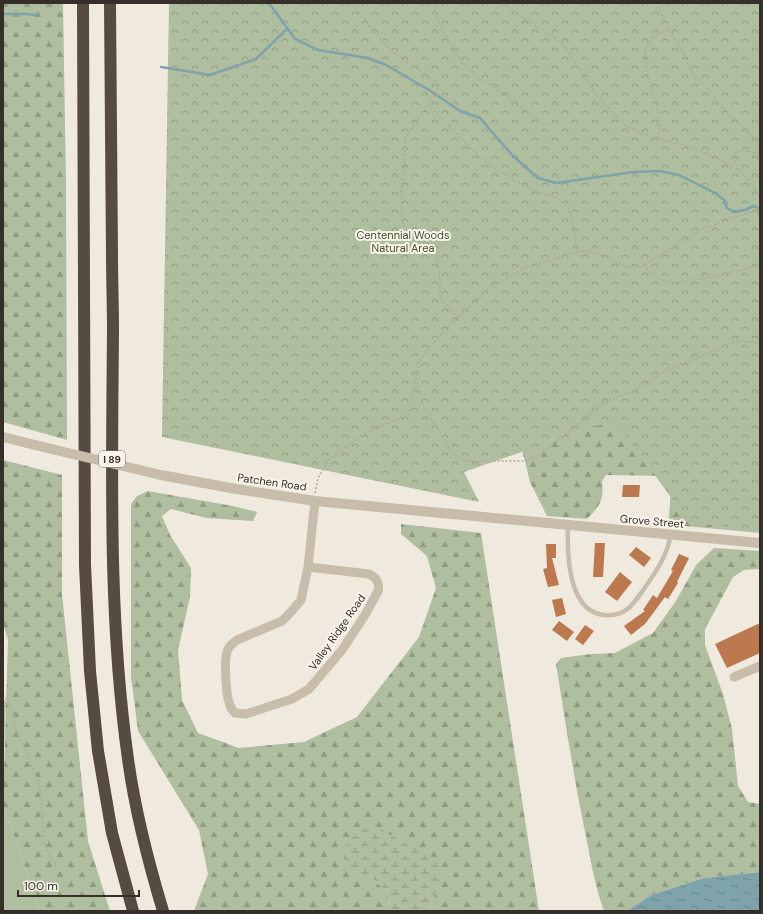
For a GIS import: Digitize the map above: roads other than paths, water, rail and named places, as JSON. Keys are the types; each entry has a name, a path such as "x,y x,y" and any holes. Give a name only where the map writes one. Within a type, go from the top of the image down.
{"highway":[{"name":"I 89","path":"83,3 85,557 87,626 94,724 103,787 114,841 133,911"},
{"name":"I 89","path":"110,3 114,602 119,681 128,761 142,835 163,911"}],"street":[{"name":"Patchen Road","path":"3,437 161,476 236,489 315,501 542,522"},
{"name":"Valley Ridge Road","path":"308,567 368,574 375,577 377,580 379,588 378,592 365,616 342,650 309,689 292,699 246,714 235,713 228,699 226,656 228,648 237,640 282,621 301,600 308,567 315,501"},
{"name":"Grove Street","path":"542,522 760,543"},
{"path":"734,677 760,666"}],"lane":[{"path":"568,525 568,555 577,595 586,608 596,613 606,615 615,615 623,612 634,603 663,561 668,550 671,534"}],"water":[{"path":"760,872 760,911 627,911 651,895 704,878"}],"waterway":[{"path":"269,3 295,39 318,50 368,58 386,65 429,90 460,111 480,118 513,156 538,178 556,183 634,172 660,171 679,175 715,193 724,200 727,208 734,212 745,210 754,206 760,209"},
{"path":"3,14 36,15"},
{"path":"161,67 210,75 256,59 287,29"}],"park label":[{"name":"Centennial Woods Natural Area","path":"403,241"}]}
